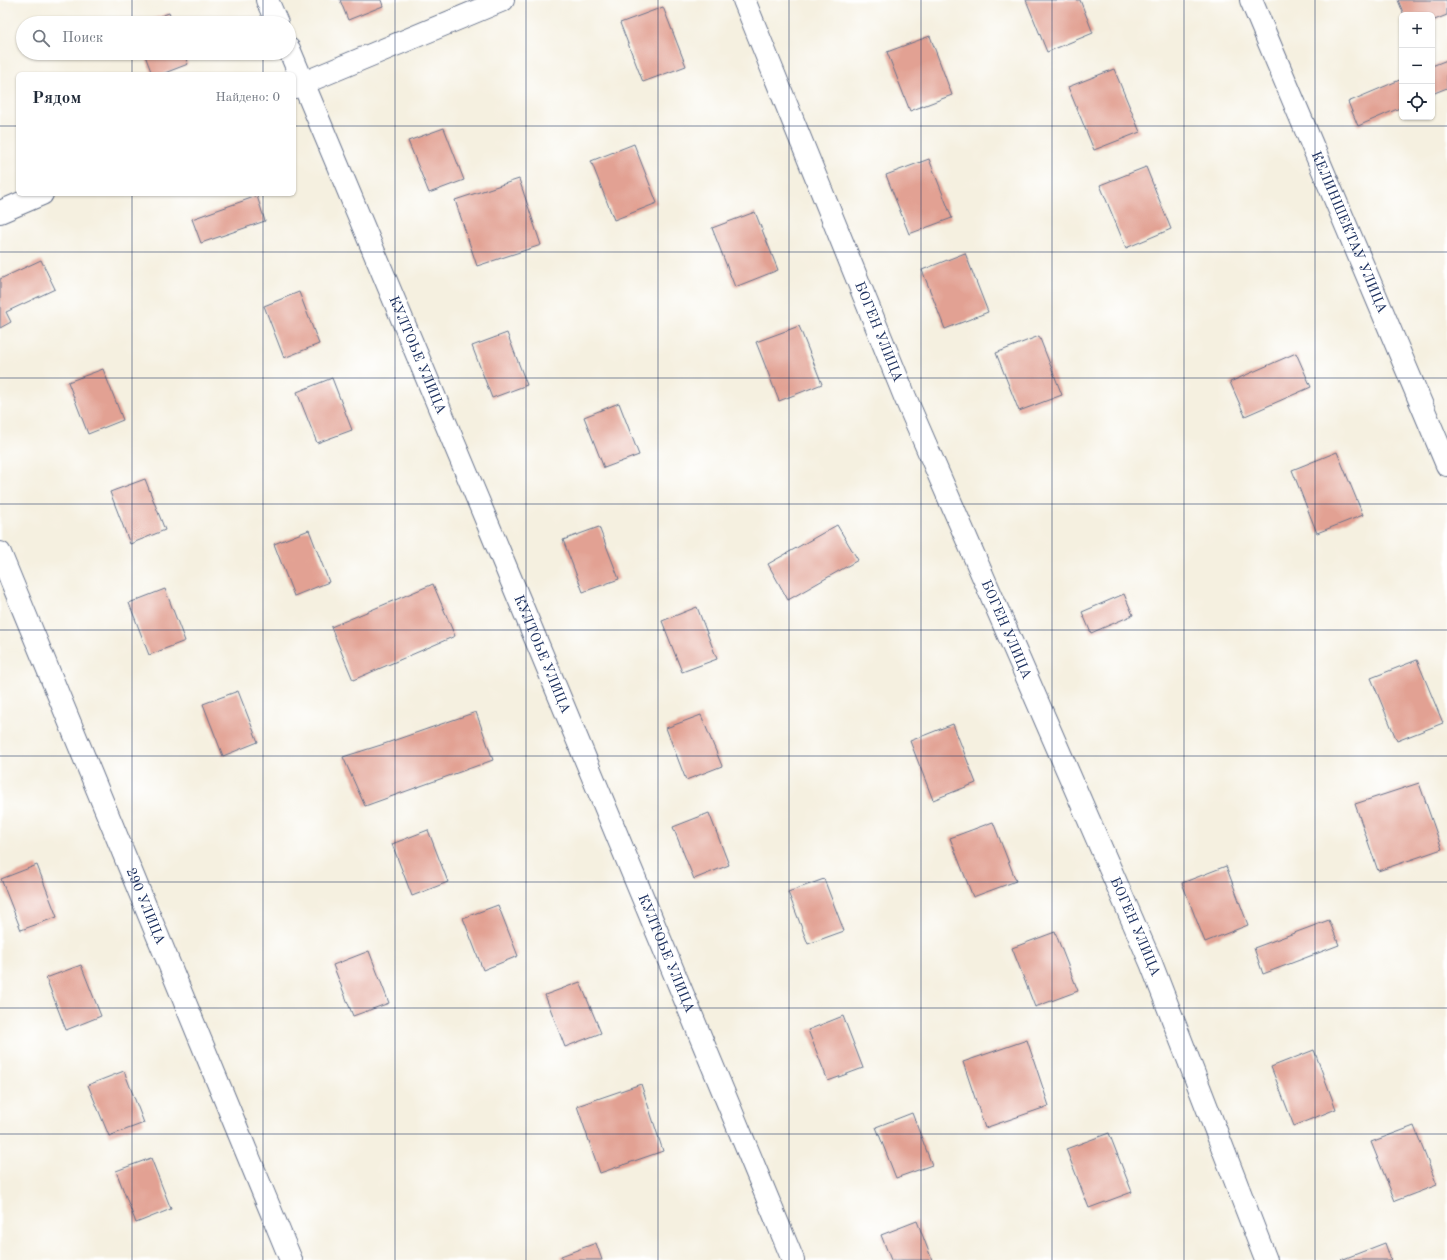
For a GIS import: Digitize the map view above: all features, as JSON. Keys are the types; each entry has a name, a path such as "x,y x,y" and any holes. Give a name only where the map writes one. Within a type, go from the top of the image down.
{"street":[{"path":"267,0 274,16"},
{"path":"299,85 503,0"},
{"name":"БОГЕН УЛИЦА","path":"744,0 904,397 1151,963 1266,1260"},
{"name":"КЕЛИНШЕКТАУ УЛИЦА","path":"1251,0 1447,465"},
{"name":"КУЛТОЬЕ УЛИЦА","path":"292,60 295,72"},
{"name":"КУЛТОЬЕ УЛИЦА","path":"296,74 299,85 793,1260"},
{"path":"0,212 37,196"},
{"name":"290 УЛИЦА","path":"0,553 291,1260"}],"building":[{"path":"340,0 381,0 383,6 348,20"},
{"path":"1026,0 1080,0 1093,33 1047,52"},
{"path":"1398,0 1447,0 1447,15 1435,20 1435,12 1403,12"},
{"path":"663,7 686,66 643,82 620,23"},
{"path":"169,13 170,16 161,16"},
{"path":"930,36 952,95 910,111 887,52"},
{"path":"147,60 187,60 188,64 167,72 151,72"},
{"path":"1447,60 1447,88 1435,93 1435,84 1435,65"},
{"path":"1114,69 1140,132 1094,150 1068,87"},
{"path":"1399,80 1399,108 1358,126 1348,102"},
{"path":"444,128 464,180 429,193 408,141"},
{"path":"634,144 657,203 614,220 591,161"},
{"path":"929,159 952,218 909,234 886,175"},
{"path":"1146,167 1171,229 1126,248 1100,185"},
{"path":"519,179 541,245 477,266 455,200"},
{"path":"257,196 265,221 201,243 192,219"},
{"path":"755,212 778,270 735,287 712,228"},
{"path":"965,253 988,312 945,329 922,270"},
{"path":"41,260 55,289 6,312 11,322 0,328 0,279"},
{"path":"299,292 319,344 284,358 264,306"},
{"path":"799,326 822,384 779,401 756,342"},
{"path":"507,333 527,385 492,398 472,346"},
{"path":"1039,336 1062,395 1019,411 996,353"},
{"path":"1296,353 1311,387 1245,416 1230,382"},
{"path":"103,369 123,420 88,434 68,382"},
{"path":"332,378 352,430 317,443 297,392"},
{"path":"619,403 639,455 604,468 584,417"},
{"path":"1337,452 1363,515 1317,533 1292,470"},
{"path":"145,479 165,530 130,544 110,492"},
{"path":"837,525 858,560 788,600 768,564"},
{"path":"599,527 619,579 583,592 563,540"},
{"path":"309,530 329,582 294,596 274,544"},
{"path":"433,584 455,636 353,680 331,627"},
{"path":"165,589 185,641 149,655 129,603"},
{"path":"1124,594 1133,615 1091,633 1082,612"},
{"path":"697,607 717,659 682,672 662,621"},
{"path":"1417,660 1443,723 1397,741 1371,678"},
{"path":"238,691 258,742 223,756 203,704"},
{"path":"476,712 493,760 365,806 343,757"},
{"path":"701,715 722,766 686,780 666,728"},
{"path":"953,724 976,783 933,800 910,741"},
{"path":"1419,783 1442,849 1378,871 1355,804"},
{"path":"709,813 729,865 694,879 673,827"},
{"path":"993,822 1016,881 973,897 950,838"},
{"path":"428,830 448,882 412,896 392,844"},
{"path":"37,865 57,917 21,930 1,879"},
{"path":"1226,866 1248,925 1205,942 1182,883"},
{"path":"824,879 844,931 808,944 788,892"},
{"path":"498,905 518,956 483,970 463,918"},
{"path":"1329,920 1339,945 1263,974 1254,948"},
{"path":"1055,932 1078,991 1035,1007 1012,948"},
{"path":"369,951 389,1003 353,1016 333,965"},
{"path":"81,965 101,1016 66,1030 46,978"},
{"path":"580,982 601,1033 565,1047 545,995"},
{"path":"843,1016 863,1068 828,1081 808,1030"},
{"path":"1027,1040 1049,1106 985,1128 963,1062"},
{"path":"1314,1050 1336,1109 1294,1126 1271,1067"},
{"path":"124,1071 144,1123 109,1136 88,1085"},
{"path":"641,1084 663,1151 600,1173 577,1106"},
{"path":"912,1113 932,1165 896,1178 876,1127"},
{"path":"1414,1126 1437,1185 1395,1201 1371,1142"},
{"path":"1109,1133 1132,1192 1089,1208 1066,1149"},
{"path":"151,1158 171,1209 136,1223 116,1171"},
{"path":"917,1221 932,1260 891,1260 881,1235"},
{"path":"596,1243 602,1260 562,1260 561,1256"},
{"path":"1385,1243 1391,1260 1341,1260"}]}
